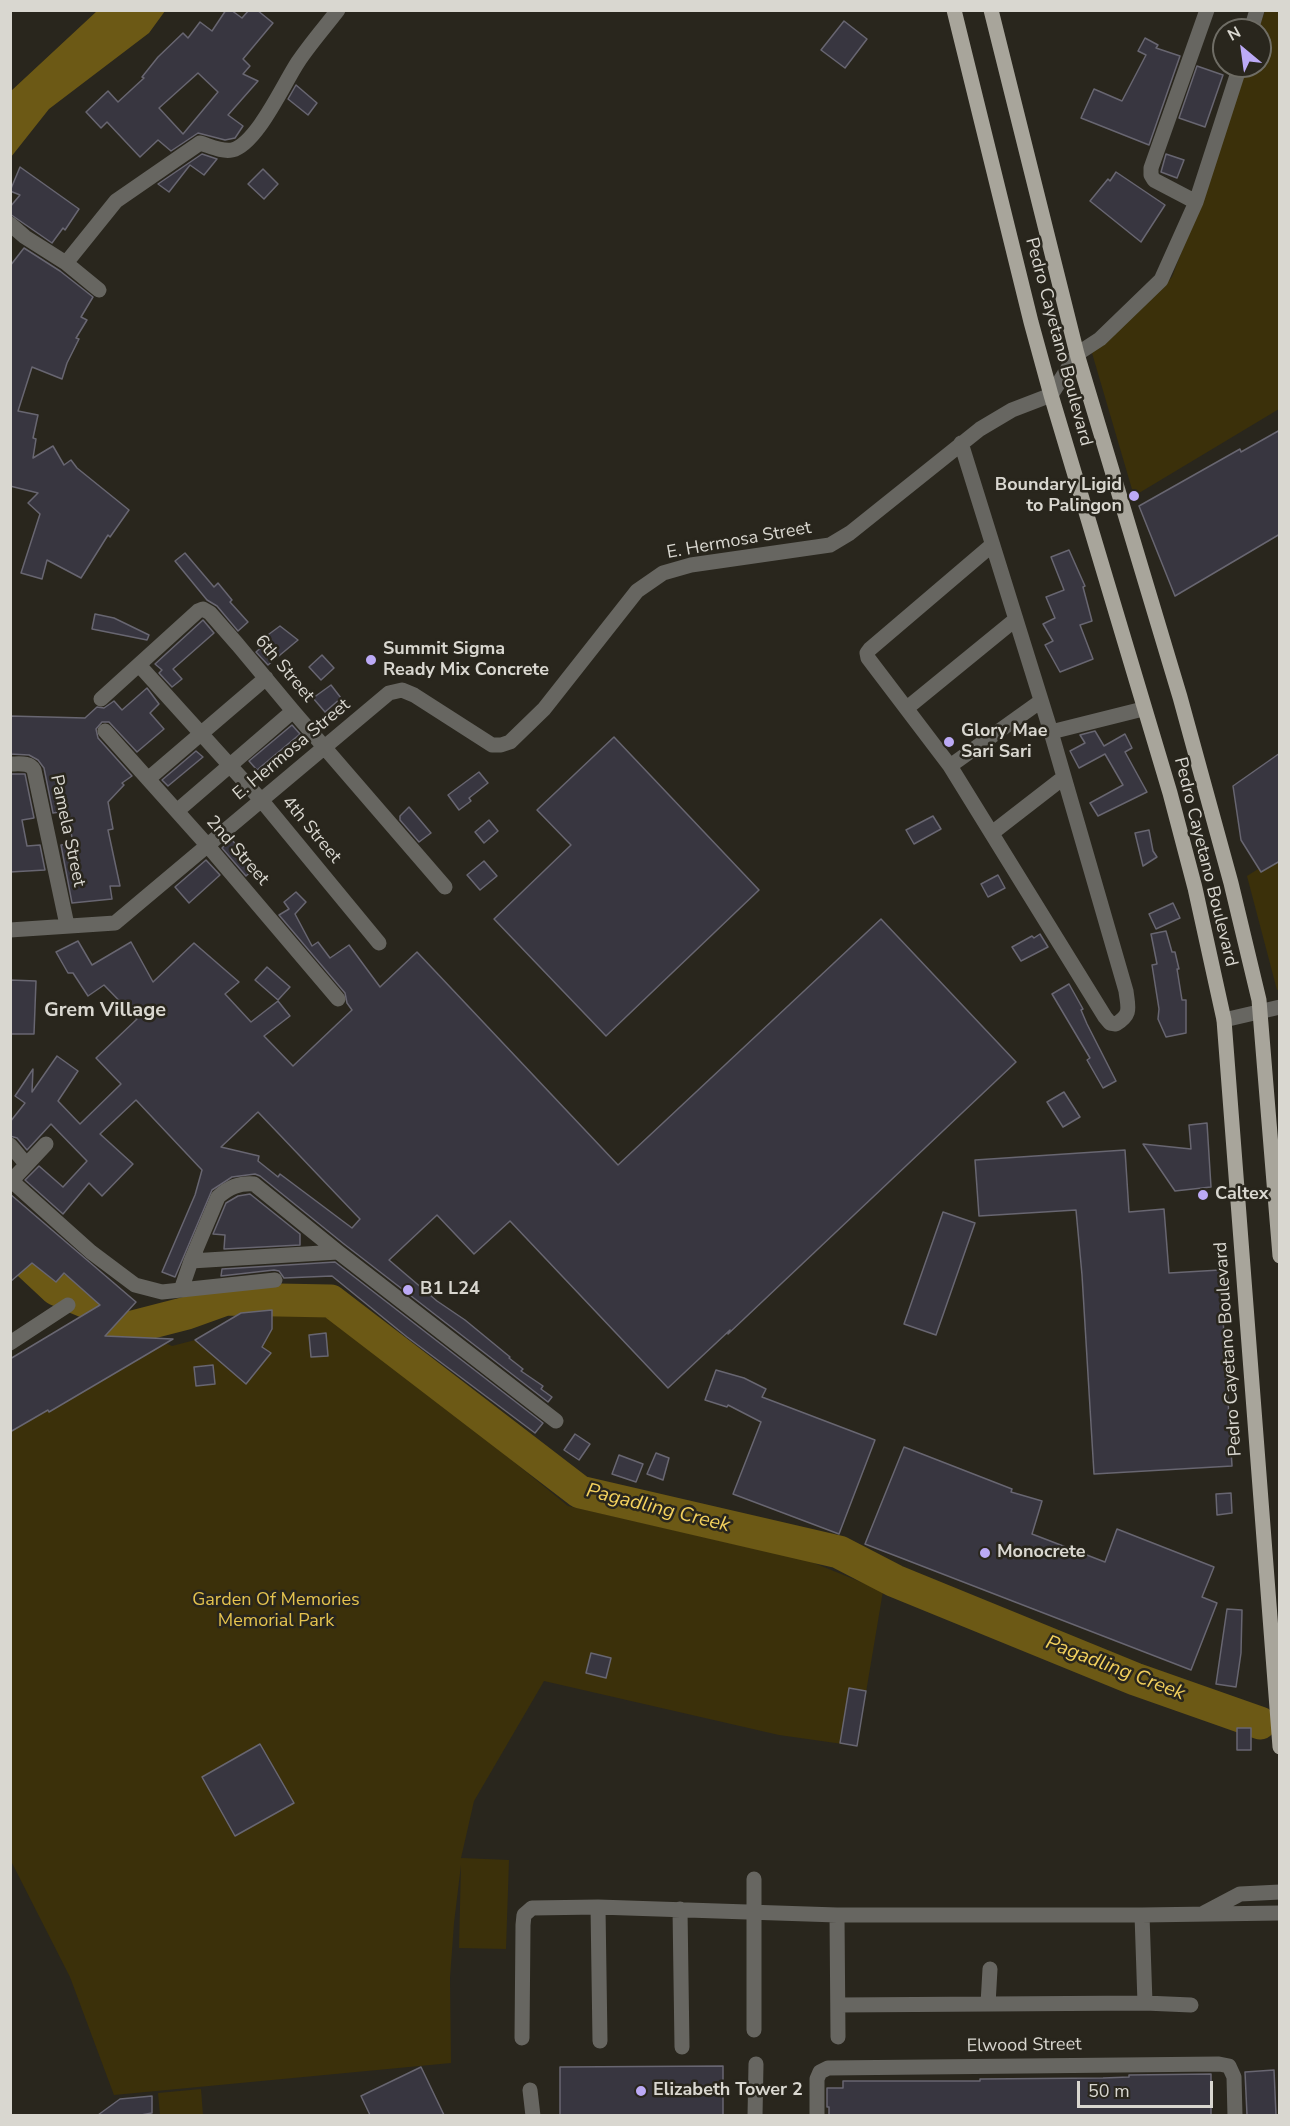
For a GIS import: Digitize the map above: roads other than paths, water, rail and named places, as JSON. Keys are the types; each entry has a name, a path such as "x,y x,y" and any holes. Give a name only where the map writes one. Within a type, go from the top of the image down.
{"main road":[{"name":"Pedro Cayetano Boulevard","path":"954,10 1051,395 1143,710 1170,793 1195,888 1224,1020 1280,1748"},
{"name":"Pedro Cayetano Boulevard","path":"991,10 1077,354 1183,708 1231,883 1262,1012 1280,1256"}],"street":[{"path":"66,263 116,201 200,143 224,150 232,150 241,146 261,123 298,62 338,10"},
{"path":"1196,202 1154,180 1151,168 1207,10"},
{"path":"1051,395 1077,354 1100,339 1161,280 1196,202 1236,78"},
{"path":"10,224 25,237 66,263 99,290"},
{"name":"E. Hermosa Street","path":"10,930 115,923 389,693 402,690 414,695 492,745 510,742 544,709 637,591 663,573 691,565 830,545 850,533 980,429 1012,410 1051,395"},
{"path":"961,443 1051,732 1126,991 1128,1011 1125,1018 1116,1024 1110,1023 1105,1017 950,766 868,658 867,653 870,649 992,545"},
{"name":"6th Street","path":"101,699 203,609 217,621 445,887"},
{"path":"907,708 1016,619"},
{"name":"4th Street","path":"139,665 262,801 379,943"},
{"path":"148,779 266,678"},
{"path":"950,766 1041,701"},
{"path":"1051,732 1143,710"},
{"path":"177,811 293,711"},
{"name":"2nd Street","path":"105,730 208,846 338,999"},
{"name":"Pamela Street","path":"10,764 27,764 34,770 67,925"},
{"path":"992,833 1063,778"},
{"path":"1224,1020 1280,1007"},
{"path":"46,1144 15,1177 18,1189 91,1252 135,1284 162,1292 275,1280"},
{"path":"10,1145 26,1164"},
{"path":"181,1290 218,1197 225,1191 243,1183 254,1184 556,1421"},
{"path":"191,1261 338,1252"},
{"path":"10,1343 68,1305"},
{"path":"754,1879 754,2030"},
{"path":"1201,1915 1240,1894 1280,1892"},
{"path":"1255,1893 1256,1913"},
{"path":"522,2038 524,1916 532,1908 598,1907 837,1915 1280,1913"},
{"path":"598,1907 600,2041"},
{"path":"680,1909 682,2047"},
{"path":"837,1915 838,2037"},
{"path":"1142,1915 1145,2003"},
{"path":"988,2004 990,1969"},
{"path":"838,2005 1145,2003 1191,2005"},
{"path":"755,2115 756,2064"},
{"name":"Elwood Street","path":"817,2115 817,2079 820,2072 828,2068 1208,2064 1229,2066 1234,2077 1235,2115"},
{"path":"530,2090 533,2115"}],"waterway":[{"name":"Pagadling Creek","path":"10,1246 56,1289 94,1305 121,1330 187,1313 226,1299 331,1301 580,1492 839,1552 895,1581 1135,1679 1260,1723"}],"place":[{"name":"Boundary Ligid to Palingon","path":"1134,496"},
{"name":"Summit Sigma Ready Mix Concrete","path":"371,660"},
{"name":"Glory Mae Sari Sari","path":"949,742"},
{"name":"Caltex","path":"1203,1195"},
{"name":"B1 L24","path":"408,1290"},
{"name":"Monocrete","path":"985,1553"},
{"name":"Elizabeth Tower 2","path":"641,2091"}],"district":[{"name":"Grem Village","path":"105,1011"}],"park label":[{"name":"Garden Of Memories Memorial Park","path":"276,1611"}]}
